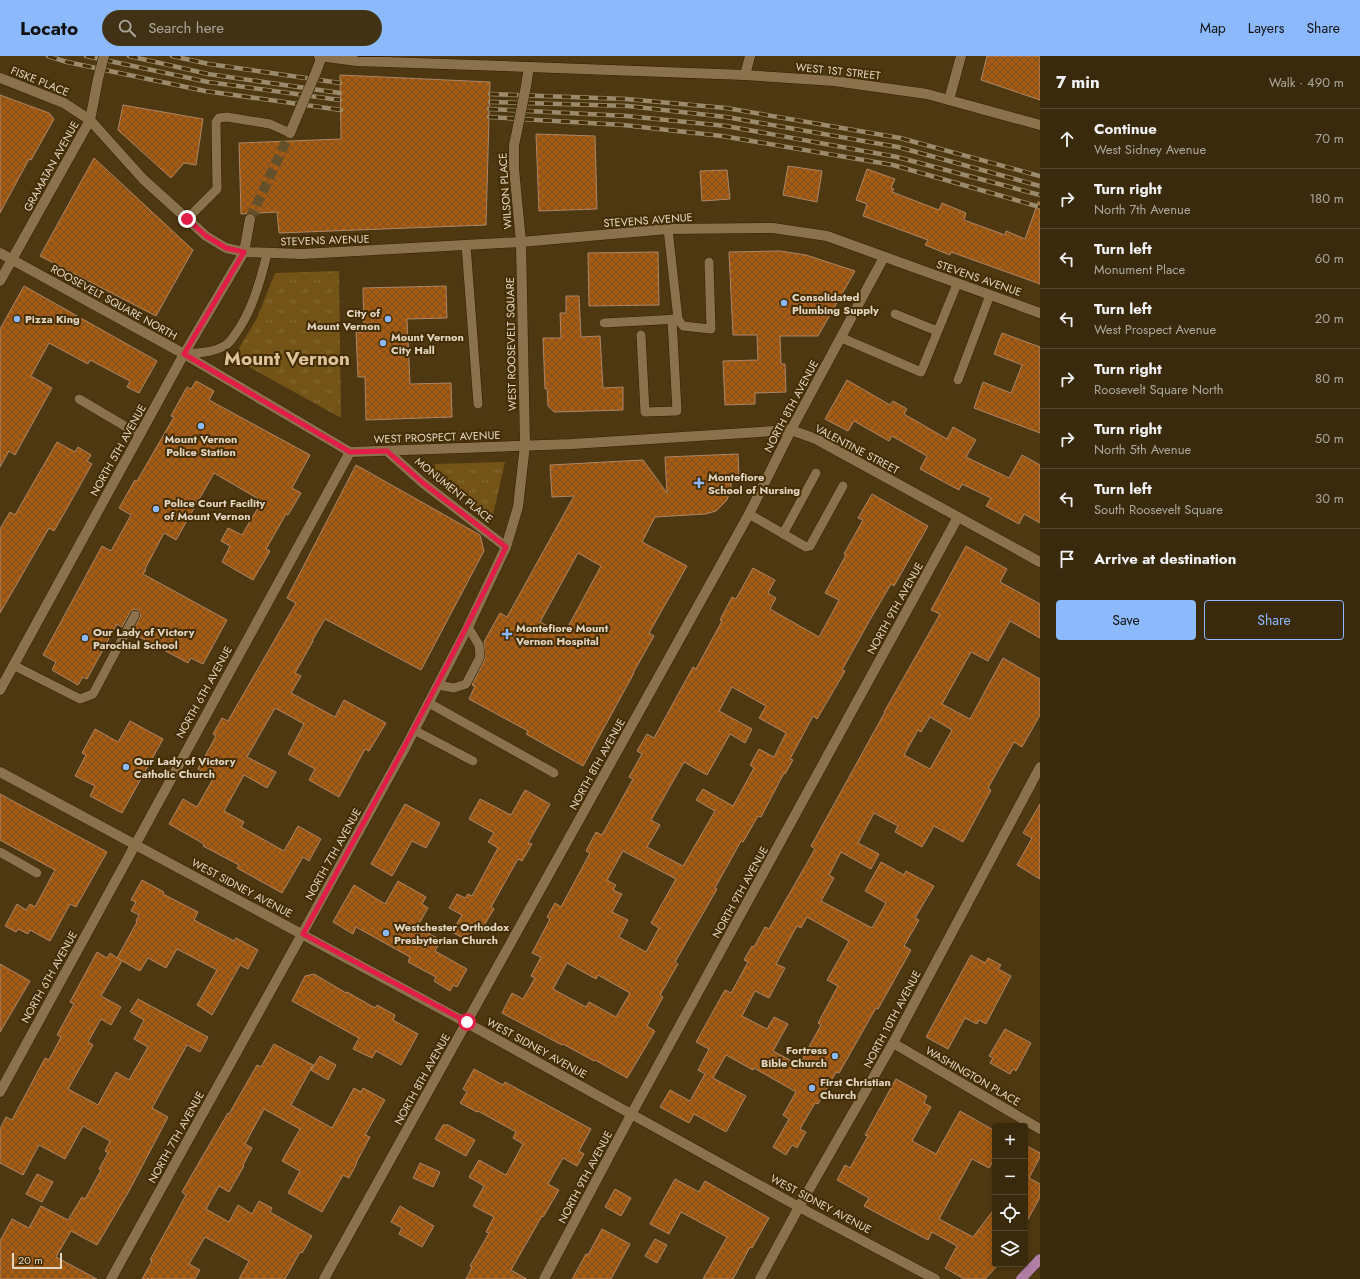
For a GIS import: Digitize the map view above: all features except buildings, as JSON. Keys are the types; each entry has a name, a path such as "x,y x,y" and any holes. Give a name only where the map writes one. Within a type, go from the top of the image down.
{"main road":[{"path":"1020,1279 1040,1259"}],"street":[{"name":"GRAMATAN AVENUE","path":"0,281 90,120 104,56"},
{"name":"WEST 1ST STREET","path":"319,56 357,61 745,75 834,81 927,94 1040,125"},
{"path":"290,133 322,56"},
{"name":"WILSON PLACE","path":"521,242 514,169 514,145 532,56"},
{"path":"745,75 750,56"},
{"path":"949,100 961,56"},
{"name":"FISKE PLACE","path":"0,78 64,103 90,120 143,180 187,219"},
{"name":"STEVENS AVENUE","path":"187,219 206,236 226,248 244,252 267,254 302,254 521,242 668,229 773,228 827,236 1040,313"},
{"name":"NORTH 5TH AVENUE","path":"0,690 184,354 244,252 250,219"},
{"name":"WEST ROOSEVELT SQUARE","path":"521,242 525,446"},
{"name":"ROOSEVELT SQUARE NORTH","path":"0,253 184,354 350,452"},
{"name":"NORTH 8TH AVENUE","path":"324,1279 749,514 791,430 842,338 884,257"},
{"name":"VALENTINE STREET","path":"525,446 791,430 816,439 1040,562"},
{"name":"WEST PROSPECT AVENUE","path":"350,452 525,446"},
{"name":"NORTH 7TH AVENUE","path":"111,1279 303,934 468,627 506,547 518,507 525,446"},
{"name":"MONUMENT PLACE","path":"387,451 423,483 506,547"},
{"name":"NORTH 6TH AVENUE","path":"0,1092 350,452"},
{"name":"NORTH 9TH AVENUE","path":"544,1279 632,1113 958,517"},
{"name":"WEST SIDNEY AVENUE","path":"0,772 467,1022 799,1207 935,1279"},
{"name":"NORTH 10TH AVENUE","path":"760,1279 799,1207 893,1043 1039,773"},
{"name":"WASHINGTON PLACE","path":"893,1043 1040,1129"}],"lane":[{"path":"187,219 216,189 216,122 219,118 227,117 270,124 290,133"},
{"path":"641,335 645,412 677,411 675,319 668,229"},
{"path":"466,245 478,404"},
{"path":"184,354 214,351 227,345 237,332 251,306 260,281 267,254"},
{"path":"604,323 675,319 683,326 711,329 710,262"},
{"path":"842,338 921,372 957,284"},
{"path":"958,380 990,294"},
{"path":"895,314 937,331"},
{"path":"78,399 140,435"},
{"path":"783,534 816,473"},
{"path":"749,514 806,547 810,546 843,486"},
{"path":"13,665 80,699 93,694 135,615"},
{"path":"438,684 454,688 466,684 480,657 479,645 468,627"},
{"path":"428,703 554,773"},
{"path":"414,730 473,761"},
{"path":"0,852 37,873"}],"green space":[{"path":"339,271 341,418 233,358 257,318 275,273"},
{"path":"505,462 493,515 483,511 433,470 435,464"}],"tunnel":[{"path":"250,219 290,133"}],"railway":[{"path":"48,56 67,62 205,91 341,110"},
{"path":"86,56 208,82 340,100"},
{"path":"129,56 208,74 340,93"},
{"path":"172,56 209,64 340,83"},
{"path":"490,94 626,99 726,108 900,138 1040,176"},
{"path":"490,102 628,106 726,117 898,147 1040,186"},
{"path":"489,109 627,116 726,126 897,157 1040,195"},
{"path":"489,117 623,125 722,136 893,165 1040,207"}],"place":[{"name":"Consolidated Plumbing Supply","path":"784,303"},
{"name":"Pizza King","path":"17,319"},
{"name":"City of Mount Vernon","path":"388,319"},
{"name":"Mount Vernon City Hall","path":"383,343"},
{"name":"Mount Vernon Police Station","path":"201,426"},
{"name":"Montefiore School of Nursing","path":"699,483"},
{"name":"Police Court Facility of Mount Vernon","path":"156,509"},
{"name":"Montefiore Mount Vernon Hospital","path":"507,634"},
{"name":"Our Lady of Victory Parochial School","path":"85,638"},
{"name":"Our Lady of Victory Catholic Church","path":"126,767"},
{"name":"Westchester Orthodox Presbyterian Church","path":"386,933"},
{"name":"Fortress Bible Church","path":"835,1056"},
{"name":"First Christian Church","path":"812,1088"}],"district":[{"name":"Mount Vernon","path":"287,358"}],"route":[{"path":"187,219 206,236 226,248 244,252 184,354 350,452 387,451 423,483 506,547 468,627 303,934 467,1022"}]}
